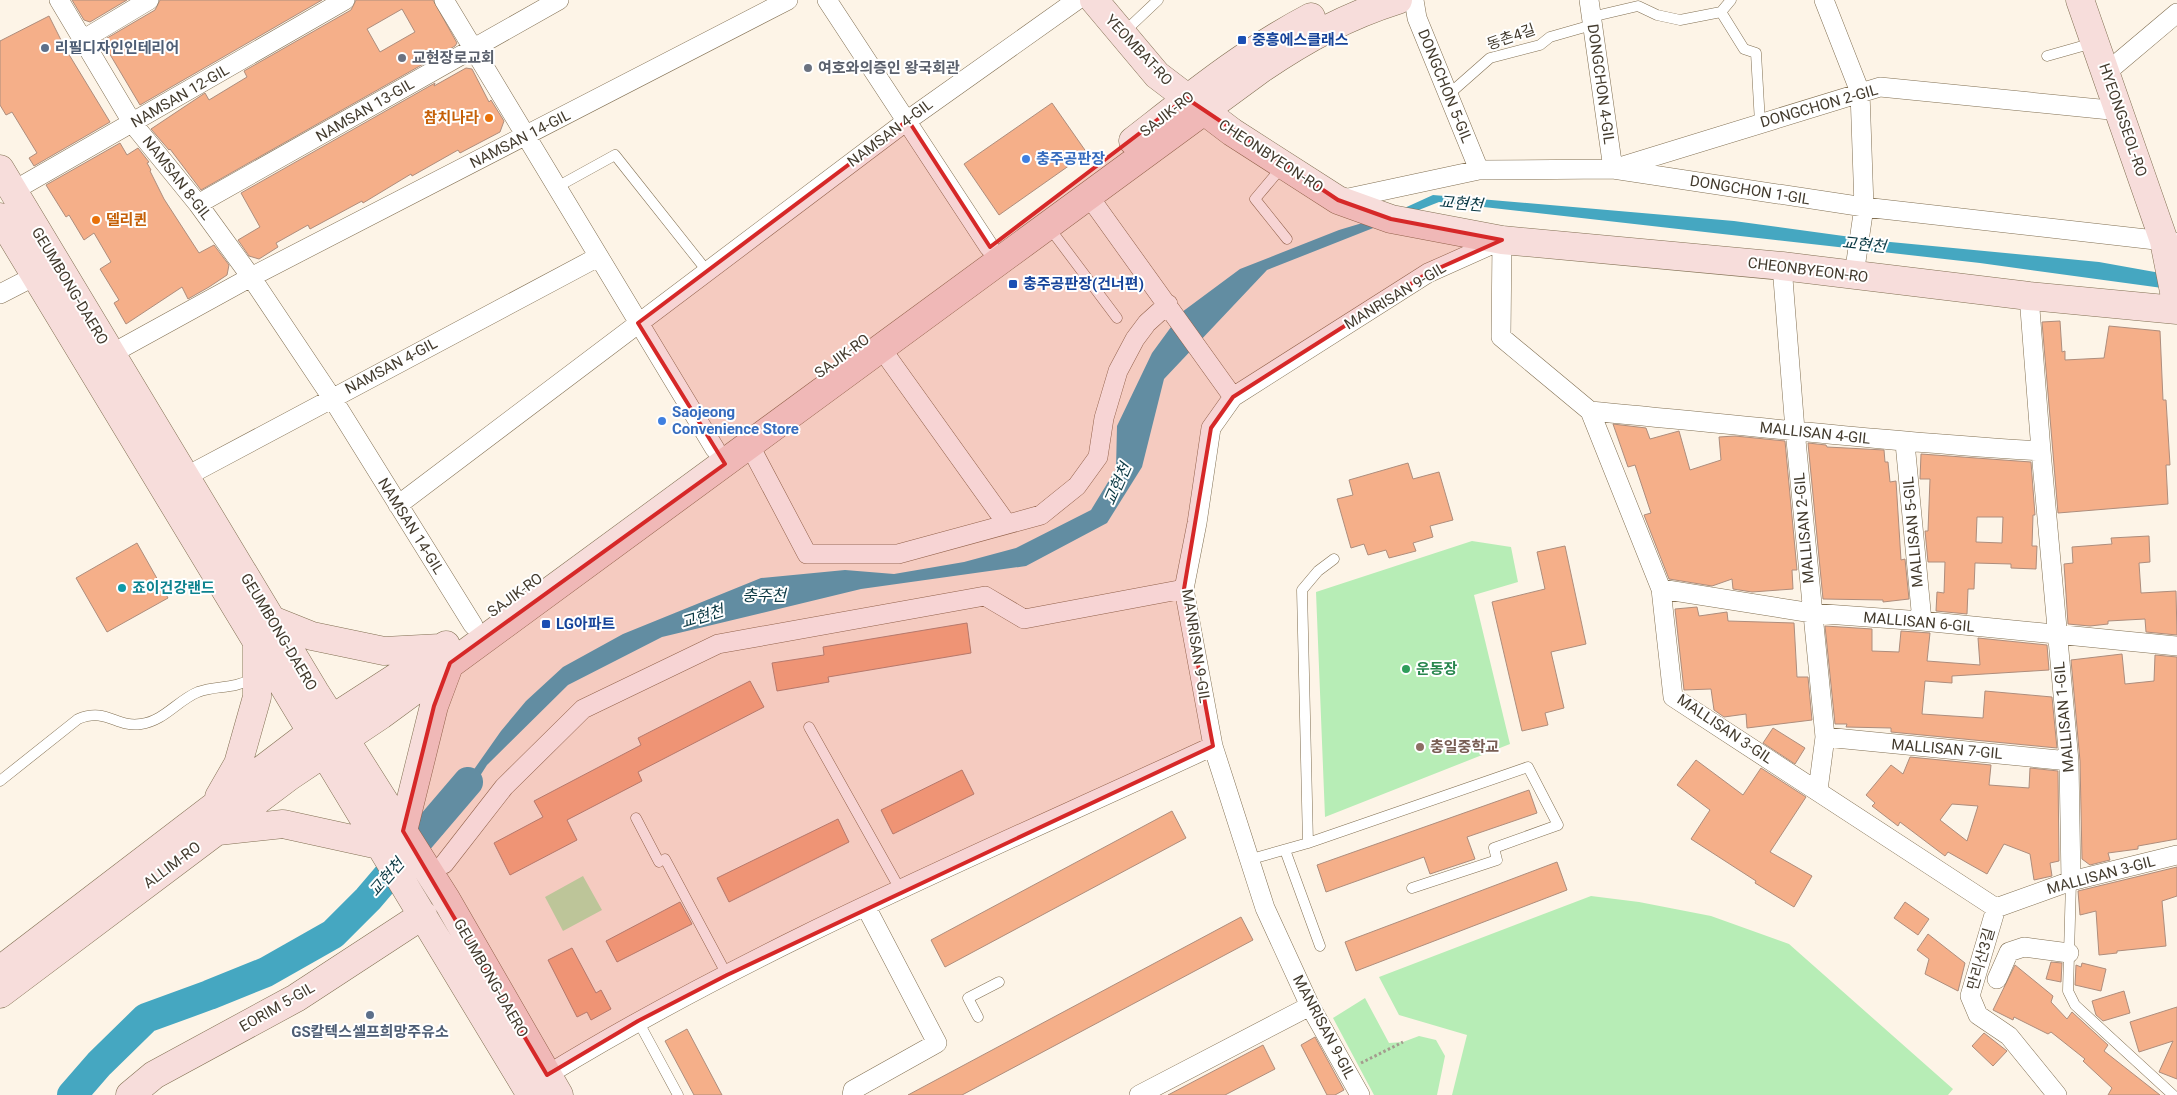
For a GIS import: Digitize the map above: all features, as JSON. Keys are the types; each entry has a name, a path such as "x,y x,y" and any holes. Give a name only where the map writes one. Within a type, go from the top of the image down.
{"street":[{"name":"NAMSAN 8-GIL","path":"59,0 133,124 198,204 251,277"},
{"path":"84,39 149,0"},
{"name":"NAMSAN 12-GIL","path":"6,180 133,124 345,0"},
{"path":"444,0 720,457"},
{"name":"NAMSAN 13-GIL","path":"198,204 559,0"},
{"name":"NAMSAN 14-GIL","path":"111,354 251,277 526,137 788,0"},
{"path":"827,0 908,120 989,247"},
{"name":"NAMSAN 4-GIL","path":"398,505 908,120 1077,0"},
{"name":"YEOMBAT-RO","path":"1094,0 1157,75 1195,104"},
{"name":"SAJIK-RO","path":"446,656 473,625 720,457 750,446 1088,196 1269,39 1320,12 1354,0"},
{"name":"SAJIK-RO","path":"327,736 381,715 446,656 720,457 989,247 1134,140 1305,39 1351,17 1398,0"},
{"name":"DONGCHON 5-GIL","path":"1414,0 1417,18 1479,170"},
{"path":"1824,0 1860,92 1863,211 1856,264"},
{"name":"HYEONGSEOL-RO","path":"2080,0 2171,244 2176,297"},
{"path":"2107,72 2177,13"},
{"name":"DONGCHON 4-GIL","path":"1591,14 1613,169"},
{"name":"DONGCHON 2-GIL","path":"1613,169 1880,87 2120,111"},
{"name":"CHEONBYEON-RO","path":"1195,104 1232,132 1338,200 1391,219 1440,230 1502,240 1782,266 1856,264 2029,296 2176,297"},
{"name":"DONGCHON 1-GIL","path":"1338,200 1479,170 1613,169 1863,211 2171,244"},
{"name":"GEUMBONG-DAERO","path":"6,180 272,620 379,845 423,915 546,1088"},
{"path":"1088,196 1168,304 1232,397"},
{"name":"GEUMBONG-DAERO","path":"0,217 257,644 403,831 446,899 546,1088"},
{"name":"MANRISAN 9-GIL","path":"1360,1095 1310,1006 1265,908 1248,860 1213,746 1184,590 1197,523 1211,428 1232,397 1428,273 1502,240"},
{"name":"MALLISAN 3-GIL","path":"1502,240 1501,337 1590,411 1661,589 1673,698 1818,790 1996,908 2071,881 2177,855"},
{"name":"NAMSAN 4-GIL","path":"185,477 598,257"},
{"name":"MALLISAN 2-GIL","path":"1782,266 1795,430 1825,738 1818,790"},
{"path":"0,294 36,276"},
{"name":"NAMSAN 14-GIL","path":"251,277 332,398 473,625"},
{"name":"MALLISAN 1-GIL","path":"2029,296 2040,451 2069,761 2071,881"},
{"path":"750,446 806,554 898,554 1041,515 1077,486 1098,457 1104,418 1118,371 1135,339 1147,323 1168,304"},
{"name":"SAJIK-RO","path":"880,348 1007,524"},
{"name":"MALLISAN 4-GIL","path":"1590,411 1795,430 1905,443 2040,451"},
{"name":"MALLISAN 5-GIL","path":"1905,443 1922,621"},
{"name":"MALLISAN 6-GIL","path":"1661,589 1812,613 1922,621 2058,636 2177,646"},
{"path":"444,864 504,787 583,709 718,644 985,596 1024,619 1184,590"},
{"path":"272,620 312,636 384,652 446,656 403,831"},
{"path":"257,644 257,697 238,764 215,820 283,824 379,845"},
{"name":"ALLIM-RO","path":"0,970 215,820 327,736"},
{"name":"MALLISAN 7-GIL","path":"1825,738 2069,761"},
{"path":"546,1088 638,1020 901,890 1213,746"},
{"name":"ALLIM-RO","path":"0,994 215,820"},
{"path":"852,1095 853,1090 937,1043 866,907"},
{"name":"만리산3길","path":"1996,908 1992,947 1970,996 1978,1015 2009,1036 2058,1095"},
{"name":"EORIM 5-GIL","path":"130,1095 154,1075 296,998 423,915"},
{"path":"1997,979 2009,952 2024,947 2069,953"},
{"path":"1139,1095 1310,1006"}],"lane":[{"path":"1121,34 1158,0"},
{"path":"1731,0 1721,12 1744,49 1756,54 1760,123"},
{"name":"동촌4길","path":"1448,95 1490,58 1540,45 1550,36 1591,14 1638,6 1680,20 1721,12"},
{"path":"2047,56 2096,42"},
{"path":"557,187 615,155 707,271"},
{"path":"1284,164 1255,199 1287,239"},
{"path":"1047,225 1117,318"},
{"path":"1308,843 1302,590 1318,571 1334,559"},
{"path":"0,781 90,714 108,716 128,725 142,724 159,718 198,692 239,686 257,676"},
{"path":"809,727 901,890"},
{"path":"1248,860 1308,843 1528,767 1558,825 1494,848 1497,860 1412,888"},
{"path":"636,818 727,975"},
{"path":"1285,850 1320,946"},
{"name":"MALLISAN 1-GIL","path":"2071,881 2068,991 2075,1004 2173,1095"},
{"path":"978,1017 968,998 999,982"},
{"path":"638,1020 678,1095"}],"path":[{"path":"1358,1064 1403,1042"}],"highlighted area":[{"path":"1186,98 1338,200 1391,219 1502,240 1428,273 1233,397 1211,428 1184,589 1213,746 727,975 638,1021 547,1075 403,831 434,706 450,663 725,464 638,323 908,120 990,247"}],"green space":[{"name":"운동장","path":"1472,541 1511,547 1518,582 1474,595 1510,744 1325,817 1316,592"},
{"path":"583,876 602,910 563,931 545,897"},
{"path":"1591,896 1639,902 1711,916 1789,944 1953,1089 1948,1095 1452,1095 1467,1035 1399,1015 1379,977"},
{"path":"1365,998 1389,1043 1403,1042 1419,1036 1436,1040 1445,1056 1437,1095 1374,1095 1333,1018"}],"water":[{"name":"충주천","path":"1433,195 1734,221 1880,241 2099,262 2177,276 2177,290 1980,263 1439,202 1267,270 1164,379 1142,467 1107,523 1026,566 861,589 662,637 568,685 487,765 442,835 440,808 463,785 501,731 526,701 563,667 623,634 761,578 845,570 894,574 964,562 1016,548 1091,510 1116,469 1117,426 1152,353 1182,312 1240,269 1339,230 1389,215"}],"building":[{"path":"72,0 127,0 90,22 84,20"},
{"path":"160,0 322,0 140,105 102,41 155,10"},
{"path":"356,0 433,0 457,43 455,46 201,190 170,149 151,129 205,93 209,100 247,77 244,71 351,10","holes":["402,9 415,32 380,52 367,29"]},
{"path":"49,16 65,48 110,122 34,166 29,158 37,153 12,112 6,115 0,105 0,41"},
{"path":"466,68 472,69 489,102 491,100 504,121 500,132 460,153 458,150 412,176 411,174 363,203 362,201 310,229 308,225 276,243 278,247 259,259 249,256 238,240 260,227 241,193 435,83 434,86"},
{"name":"충주공판장","path":"1052,103 1087,153 999,215 964,164"},
{"path":"120,143 127,155 138,148 149,162 147,163 150,171 164,199 199,253 214,245 229,265 227,275 209,287 188,299 182,287 126,324 114,303 119,300 100,269 111,262 94,233 84,240 69,215 66,217 46,185"},
{"path":"2060,321 2062,352 2065,351 2065,360 2104,358 2109,326 2160,331 2163,400 2166,400 2170,465 2166,465 2168,504 2058,513 2042,322"},
{"path":"1613,424 1646,428 1650,439 1679,431 1690,470 1721,460 1719,437 1735,436 1785,441 1797,570 1792,570 1793,589 1752,592 1733,589 1732,579 1712,586 1669,579 1644,515 1651,513 1635,465 1628,467"},
{"path":"1808,443 1826,445 1827,447 1884,450 1885,462 1888,462 1890,482 1896,481 1901,560 1905,559 1909,599 1883,602 1883,600 1823,599"},
{"path":"1921,454 2031,462 2035,515 2033,515 2032,546 2037,546 2036,569 2011,568 2011,564 1975,563 1974,589 1968,589 1967,614 1936,611 1937,592 1944,593 1945,562 1928,562 1925,531 1928,531 1930,479 1920,479","holes":["1977,517 2003,517 2002,543 1976,542"]},
{"path":"1408,463 1413,479 1439,472 1453,520 1430,526 1433,537 1413,543 1416,551 1389,558 1386,550 1368,555 1364,544 1351,548 1337,499 1353,495 1349,480"},
{"path":"2149,536 2150,562 2139,563 2141,593 2176,591 2177,635 2146,632 2145,619 2108,621 2108,624 2090,626 2068,624 2064,564 2073,563 2072,547 2112,544 2111,538"},
{"name":"죠이건강랜드","path":"137,543 168,598 107,632 76,578"},
{"path":"1565,546 1586,644 1551,652 1564,708 1545,713 1548,725 1522,731 1492,602 1545,589 1537,552"},
{"path":"1697,607 1699,616 1727,612 1728,621 1794,623 1797,677 1808,677 1812,720 1747,728 1746,714 1724,717 1714,710 1711,689 1684,690 1675,609"},
{"path":"967,623 971,653 828,677 829,682 777,691 772,663 824,655 823,647"},
{"path":"1825,626 1872,629 1872,651 1899,652 1901,631 1930,633 1927,661 1980,665 1978,638 2047,645 2049,670 1952,676 1952,683 1925,681 1922,714 1983,718 1985,691 2052,697 2057,748 1891,732 1891,728 1846,727 1847,724 1835,724"},
{"path":"2122,654 2125,684 2154,681 2155,655 2177,657 2177,839 2138,846 2138,849 2108,853 2110,860 2090,865 2082,859 2080,761 2071,660"},
{"path":"750,681 764,707 638,772 642,781 567,820 577,840 510,875 494,843 543,817 534,801 641,745 638,738"},
{"path":"1773,728 1805,748 1795,764 1763,743"},
{"path":"1910,757 1991,765 1989,785 2029,788 2030,768 2058,771 2059,861 2050,863 2052,876 2034,880 2030,854 2004,844 1987,874 1948,852 1945,856 1900,822 1898,826 1872,806 1875,803 1866,795 1891,765 1903,774","holes":["1952,804 1978,806 1967,841 1940,820"]},
{"path":"1696,760 1743,795 1761,768 1806,797 1770,852 1812,876 1794,907 1691,839 1710,810 1677,785"},
{"path":"962,770 974,794 893,834 881,810"},
{"path":"1529,790 1537,813 1467,837 1475,859 1430,874 1424,857 1326,892 1317,865"},
{"path":"1172,811 1186,838 945,967 931,940"},
{"path":"838,819 849,842 729,902 717,878"},
{"path":"1557,862 1567,890 1356,971 1345,942"},
{"path":"2177,867 2177,896 2162,901 2166,946 2117,951 2117,953 2099,955 2096,911 2080,915 2078,891"},
{"path":"680,902 692,924 617,962 606,941"},
{"path":"1905,902 1929,919 1918,935 1894,918"},
{"path":"1241,917 1253,940 962,1095 908,1095"},
{"path":"1928,934 1965,963 1958,991 1925,974 1929,959 1917,950"},
{"path":"572,948 596,993 601,990 611,1009 591,1020 587,1012 577,1017 548,960"},
{"path":"2051,962 2062,963 2061,982 2046,979"},
{"path":"2082,963 2106,969 2101,991 2075,985 2076,965 2081,967"},
{"path":"2015,965 2053,996 2051,1002 2067,1019 2072,1012 2108,1045 2104,1051 2160,1095 2108,1095 2112,1088 2083,1061 2085,1059 2051,1032 2048,1034 2014,1017 2013,1020 1993,1010"},
{"path":"2124,991 2130,1013 2103,1021 2096,1015 2092,1001"},
{"path":"2177,1007 2177,1079 2159,1072 2173,1041 2139,1052 2130,1022"},
{"path":"687,1029 722,1095 694,1095 665,1041"},
{"path":"1984,1033 2007,1051 1993,1066 1972,1046"},
{"path":"1315,1037 1344,1090 1335,1095 1327,1095 1301,1045"},
{"path":"1263,1045 1275,1069 1225,1095 1168,1095"}],"waterway":[{"name":"교현천","path":"72,1095 99,1064 146,1018 266,972 333,934 368,899 468,782"}],"place":[{"name":"중흥에스클래스","path":"1242,40"},
{"name":"리필디자인인테리어","path":"45,48"},
{"name":"교현장로교회","path":"402,58"},
{"name":"여호와의증인 왕국회관","path":"808,68"},
{"name":"참치나라","path":"489,118"},
{"name":"충주공판장","path":"1026,159"},
{"name":"델리퀸","path":"96,220"},
{"name":"충주공판장(건너편)","path":"1013,284"},
{"name":"Saojeong Convenience Store","path":"662,421"},
{"name":"죠이건강랜드","path":"122,588"},
{"name":"LG아파트","path":"546,624"},
{"name":"운동장","path":"1406,669"},
{"name":"충일중학교","path":"1420,747"},
{"name":"GS칼텍스셀프희망주유소","path":"370,1015"}]}
